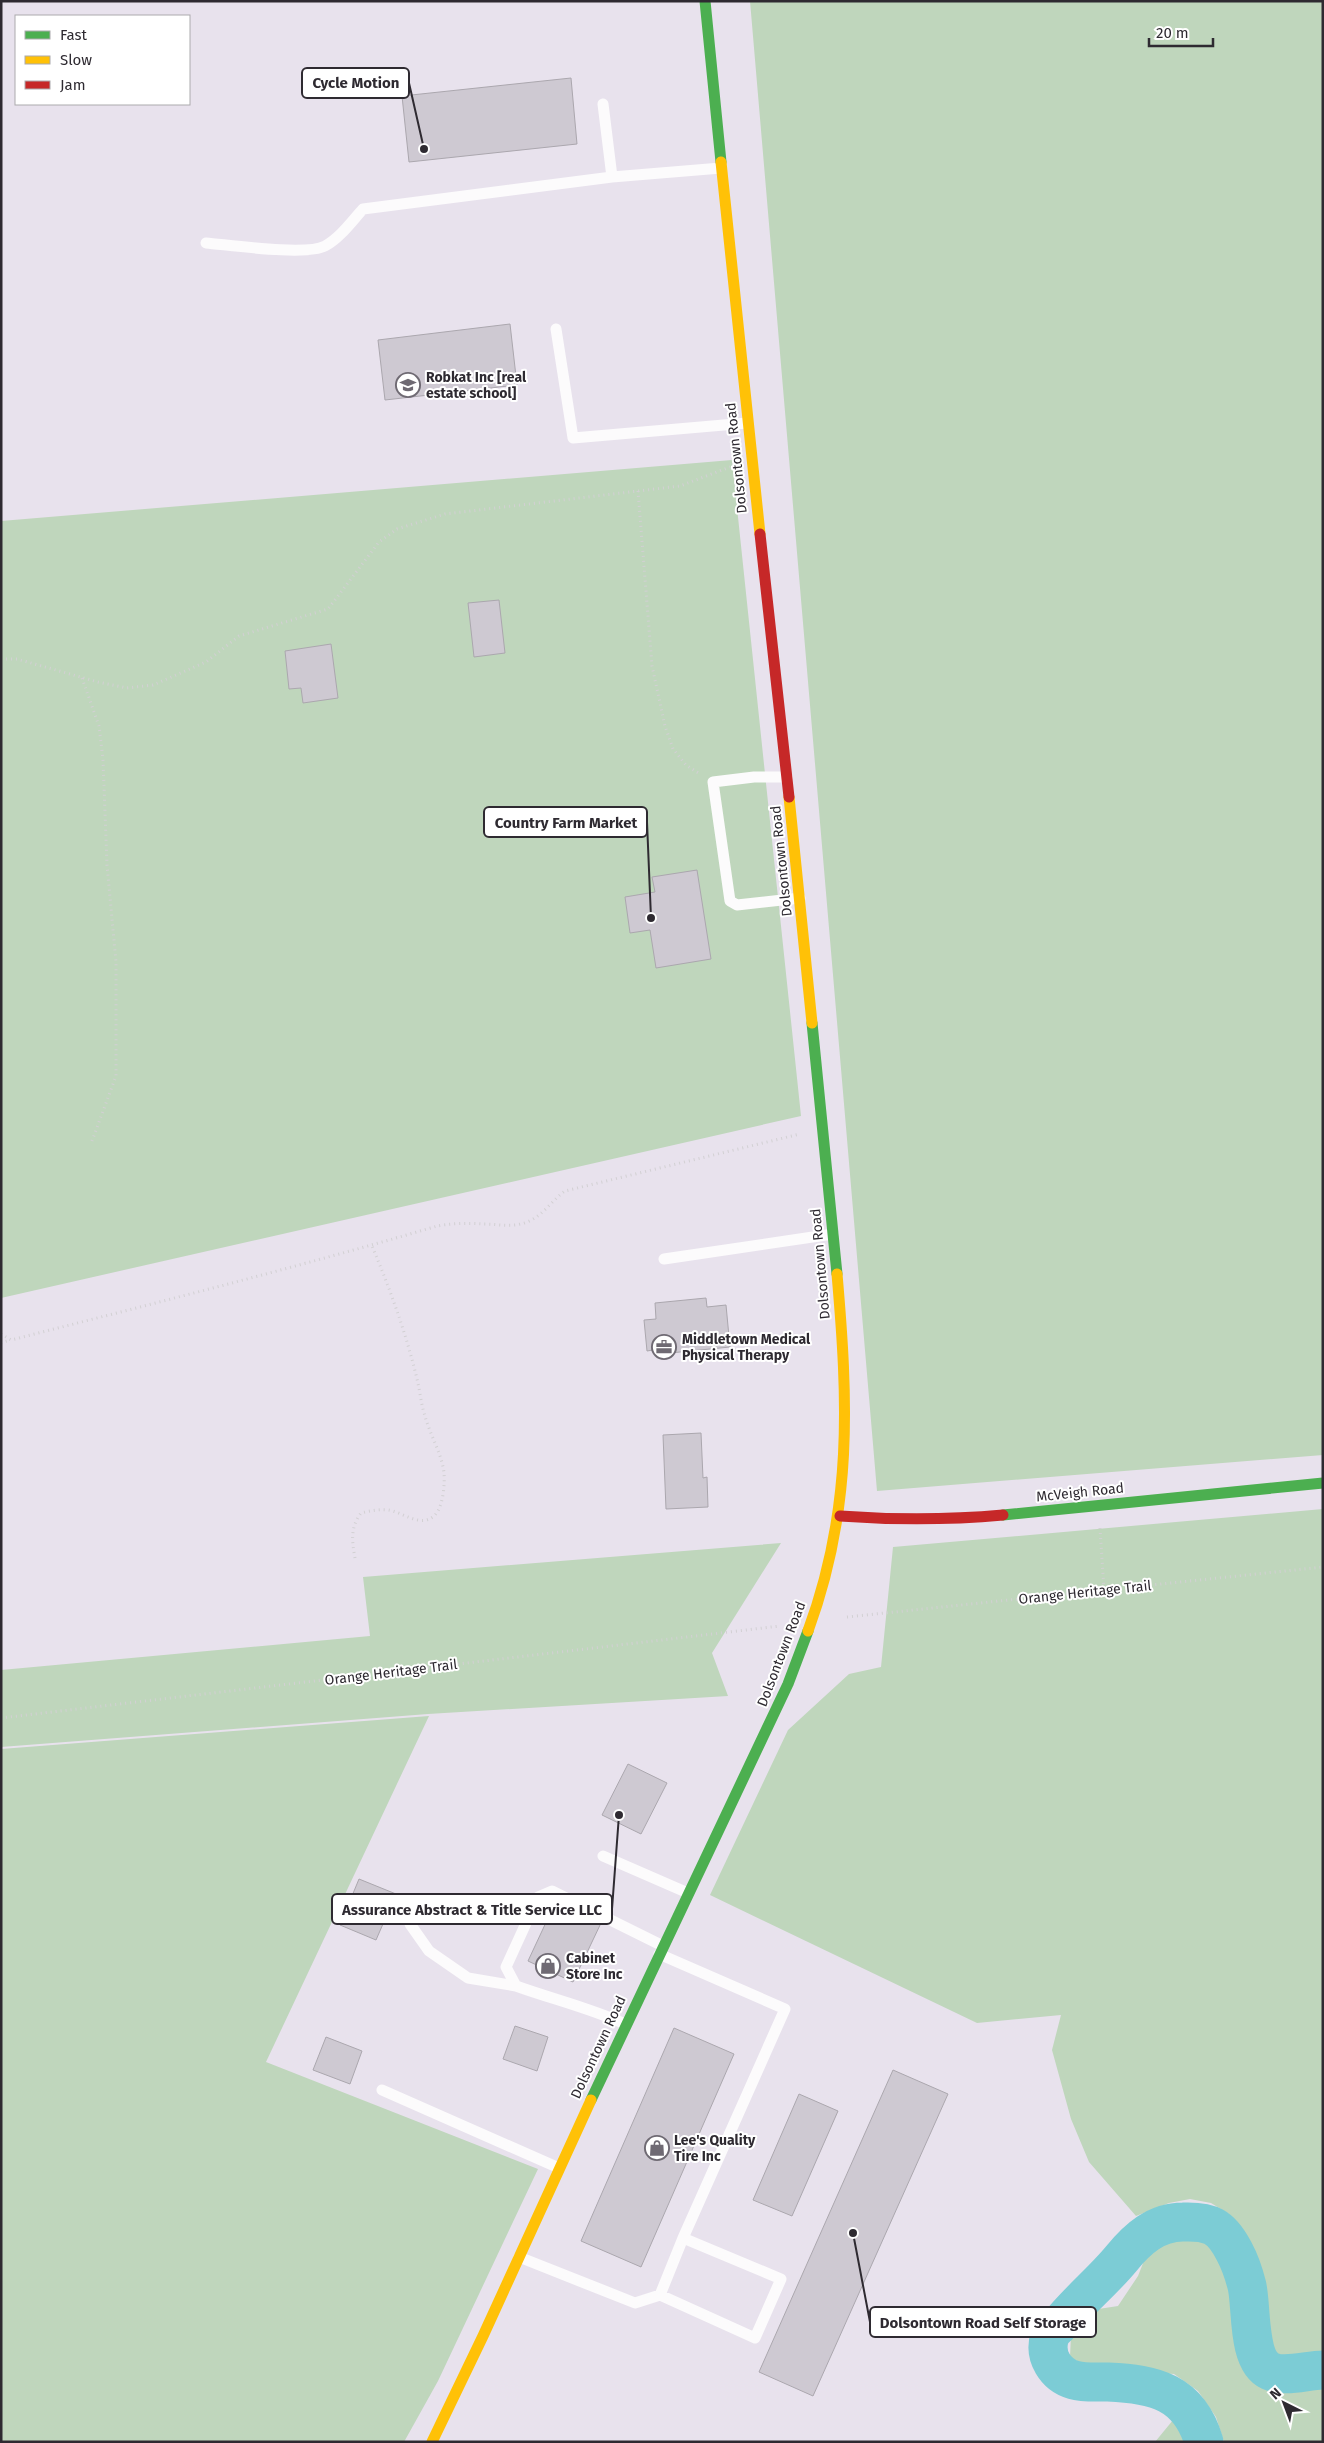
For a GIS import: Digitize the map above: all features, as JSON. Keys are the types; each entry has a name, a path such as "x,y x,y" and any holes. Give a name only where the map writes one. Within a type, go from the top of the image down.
{"street":[{"name":"Dolsontown Road","path":"432,2442 625,2024 788,1684 826,1579 840,1516 845,1438 845,1397 833,1234 800,898 747,423 705,1"},
{"name":"McVeigh Road","path":"840,1516 897,1520 958,1519 1323,1483"}],"lane":[{"path":"602,104 612,177"},
{"path":"206,243 303,250 323,247 337,237 363,209 612,177 721,168"},
{"path":"556,329 573,438 747,423"},
{"path":"786,777 713,782 730,901 737,905 800,898"},
{"path":"664,1259 833,1234"},
{"path":"603,1856 688,1893"},
{"path":"516,1986 506,1967 538,1897 552,1891 661,1950 785,2009 683,2238 660,2295"},
{"path":"410,1924 429,1951 468,1978 516,1986 572,2006 595,2011 625,2024"},
{"path":"382,2090 559,2168"},
{"path":"519,2257 635,2303 660,2295 755,2338 781,2279 683,2238"}],"path":[{"path":"1,659 17,659 82,678 127,688 153,685 206,662 239,636 328,609 379,542 397,529 445,514 680,486 751,459"},
{"path":"638,491 652,666 665,726 673,749 686,766 713,782"},
{"path":"82,678 100,734 107,865 116,962 116,1076 92,1141"},
{"path":"1,1343 372,1246 437,1226 483,1224 509,1226 528,1222 565,1191 822,1129"},
{"path":"354,1558 352,1534 354,1522 361,1513 385,1510 397,1512 420,1521 428,1520 436,1515 444,1482 441,1459 424,1413 403,1328 372,1246"},
{"path":"1,1334 11,1340"},
{"path":"1098,1506 1104,1590"},
{"name":"Orange Heritage Trail","path":"847,1617 1323,1567"},
{"name":"Orange Heritage Trail","path":"1,1718 780,1626"}],"green space":[{"path":"750,1 1323,1 1323,1455 877,1491"},
{"path":"732,460 801,1116 1,1298 1,521"},
{"path":"1323,1509 1323,2354 1289,2365 1271,2352 1249,2242 1229,2214 1211,2203 1190,2199 1169,2203 1136,2216 1089,2162 1071,2119 1052,2050 1061,2015 977,2023 710,1895 788,1730 849,1674 881,1667 893,1547"},
{"path":"781,1543 712,1653 728,1696 428,1714 1,1747 1,1670 370,1636 363,1577"},
{"path":"429,1716 266,2062 538,2169 438,2381 404,2442 1,2442 1,1749"},
{"path":"1185,2229 1205,2232 1216,2241 1229,2260 1237,2339 1246,2370 1274,2390 1323,2388 1323,2442 1224,2442 1216,2417 1198,2391 1174,2374 1087,2367 1070,2357 1071,2335 1092,2310 1118,2306 1138,2276 1147,2253 1165,2234"},
{"path":"1182,2409 1192,2442 1155,2442"}],"building":[{"path":"571,78 577,144 409,162 402,96"},
{"path":"510,324 517,385 385,400 378,340"},
{"path":"499,600 505,653 474,657 468,603"},
{"path":"331,644 338,698 303,703 301,688 289,689 285,651"},
{"path":"697,870 711,959 656,968 650,930 630,933 625,897 655,892 652,877"},
{"path":"706,1298 707,1307 726,1305 730,1347 660,1354 659,1349 647,1351 644,1320 656,1319 655,1303"},
{"path":"701,1433 703,1478 707,1477 708,1507 666,1509 663,1435"},
{"path":"628,1764 667,1783 641,1834 602,1815"},
{"path":"359,1879 396,1894 376,1940 340,1925"},
{"path":"556,1901 601,1923 573,1982 528,1961"},
{"path":"515,2026 548,2037 537,2071 503,2059"},
{"name":"Lee's Quality Tire Inc","path":"674,2028 734,2054 641,2267 581,2241"},
{"path":"326,2037 362,2051 350,2084 313,2070"},
{"path":"893,2070 948,2094 813,2396 759,2372"},
{"path":"799,2094 838,2111 792,2216 753,2200"}],"waterway":[{"path":"1204,2442 1189,2412 1168,2394 1141,2385 1074,2380 1057,2369 1048,2351 1048,2343 1052,2332 1134,2245 1156,2228 1173,2223 1192,2222 1208,2224 1219,2231 1234,2251 1243,2273 1247,2286 1254,2345 1257,2356 1263,2365 1270,2371 1282,2374 1323,2370"}],"traffic: fast":[{"path":"705,1 721,162"},
{"path":"812,1023 837,1274"},
{"path":"1003,1515 1323,1483"},
{"path":"591,2100 788,1684 808,1631"}],"traffic: slow":[{"path":"721,162 760,534"},
{"path":"789,797 812,1023"},
{"path":"808,1631 823,1586 833,1542 844,1454 845,1411 837,1274"},
{"path":"432,2442 483,2336 591,2100"}],"traffic: jam":[{"path":"760,534 789,797"},
{"path":"840,1516 921,1519 1003,1515"}],"place":[{"name":"Cycle Motion","path":"424,149"},
{"name":"Robkat Inc [real estate school]","path":"408,385"},
{"name":"Country Farm Market","path":"651,918"},
{"name":"Middletown Medical Physical Therapy","path":"664,1347"},
{"name":"Assurance Abstract & Title Service LLC","path":"619,1815"},
{"name":"Cabinet Store Inc","path":"548,1966"},
{"name":"Lee's Quality Tire Inc","path":"657,2148"},
{"name":"Dolsontown Road Self Storage","path":"853,2233"}]}
